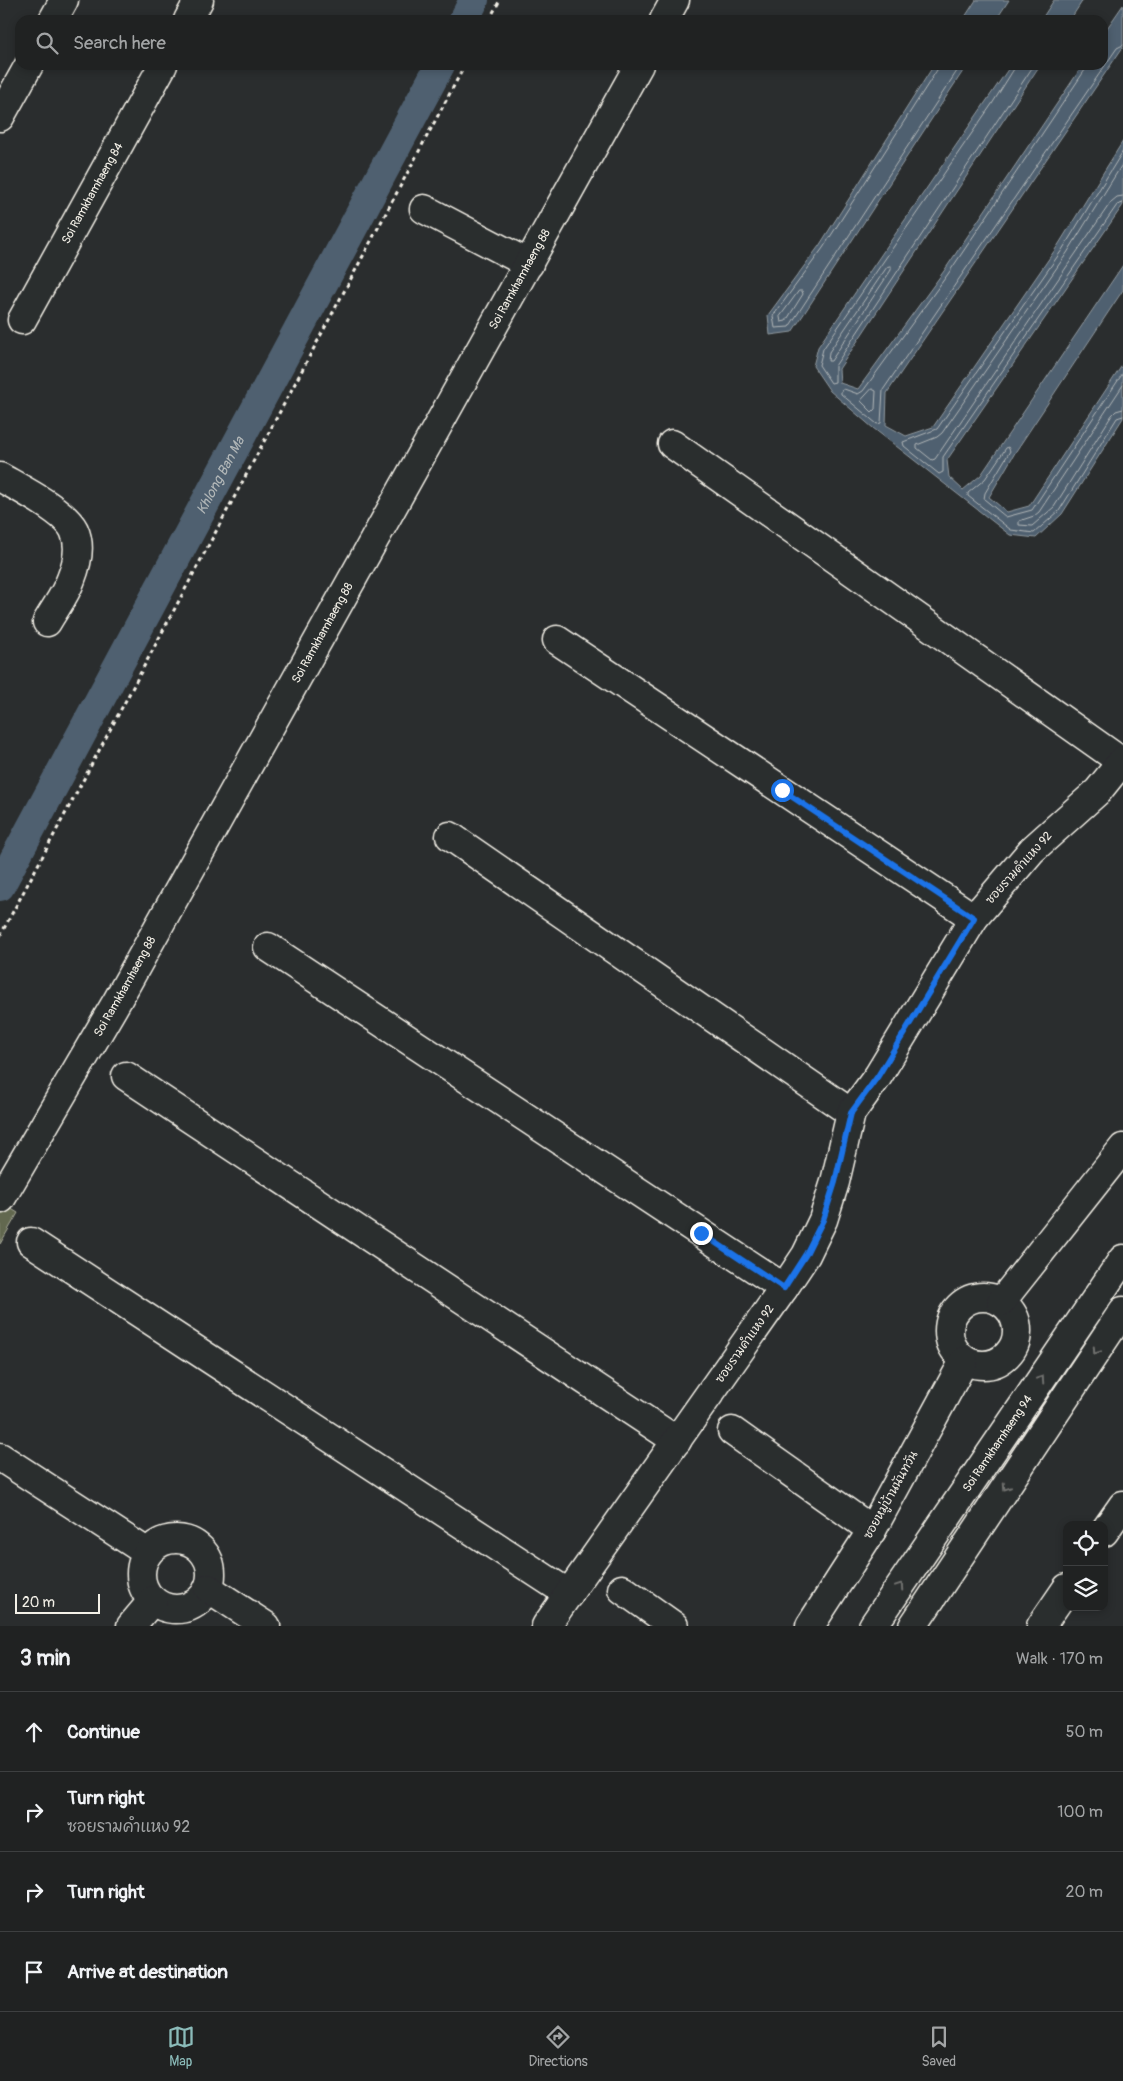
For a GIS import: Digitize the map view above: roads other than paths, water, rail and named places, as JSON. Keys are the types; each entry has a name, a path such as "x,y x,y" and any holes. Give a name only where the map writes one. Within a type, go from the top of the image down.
{"street":[{"path":"56,15 64,0"},
{"path":"191,15 199,0"},
{"path":"667,15 675,0"},
{"path":"0,117 26,70"},
{"name":"Soi Ramkhamhaeng 84","path":"22,320 160,70"},
{"name":"Soi Ramkhamhaeng 88","path":"2,1199 83,1060 636,70"},
{"path":"424,209 529,264"},
{"path":"672,444 1122,761"},
{"path":"0,477 54,510 73,528 77,539 77,557 71,580 47,622"},
{"path":"557,640 974,918"},
{"name":"ซอยรามคําแหง 92","path":"546,1626 806,1254 823,1220 835,1182 851,1113 878,1076 974,918 1032,850 1098,791 1122,761"},
{"path":"450,836 851,1113"},
{"path":"268,947 784,1288"},
{"path":"126,1076 677,1441"},
{"path":"1001,1302 1123,1148"},
{"path":"31,1242 569,1594"},
{"name":"Soi Ramkhamhaeng 94","path":"873,1626 1123,1259"},
{"path":"975,1298 988,1298 1001,1302 1010,1311 1016,1324 1016,1337 1012,1349 1002,1359 991,1364 977,1364 964,1361 955,1351 950,1338 950,1325 954,1313 963,1303 975,1298"},
{"path":"913,1626 1123,1311"},
{"name":"ซอยหมู่บ้านนันทวัน","path":"810,1626 872,1530 964,1361"},
{"path":"732,1431 872,1530"},
{"path":"0,1457 148,1553"},
{"path":"1108,1526 1123,1505"},
{"path":"178,1539 198,1547 206,1556 210,1566 211,1577 208,1588 198,1601 184,1608 168,1608 153,1600 146,1592 142,1578 143,1562 148,1553 156,1545 166,1540 178,1539"},
{"path":"208,1588 266,1626"},
{"path":"622,1590 674,1626"},
{"path":"1041,1626 1063,1594"},
{"path":"131,1626 153,1600"}],"water":[{"path":"976,0 1009,0 999,15 966,15"},
{"path":"1054,0 1083,0 1073,15 1044,15"},
{"path":"1123,5 1123,47 1108,69 1108,27"},
{"path":"931,70 964,70 792,332 770,335 768,315 819,246"},
{"path":"1008,70 1037,70 839,369 840,383 858,389 944,271 1080,70 1107,70 887,393 886,425 906,436 933,427 1057,247 1123,141 1123,205 947,460 949,477 963,490 981,475 1123,265 1123,290 1016,451 989,497 1007,512 1029,506 1123,364 1123,418 1062,514 1036,538 1010,535 873,428 830,391 813,366 818,347"}],"waterway":[{"name":"Khlong Ban Ma","path":"466,15 474,0"},
{"name":"Khlong Ban Ma","path":"0,886 437,70"}]}
